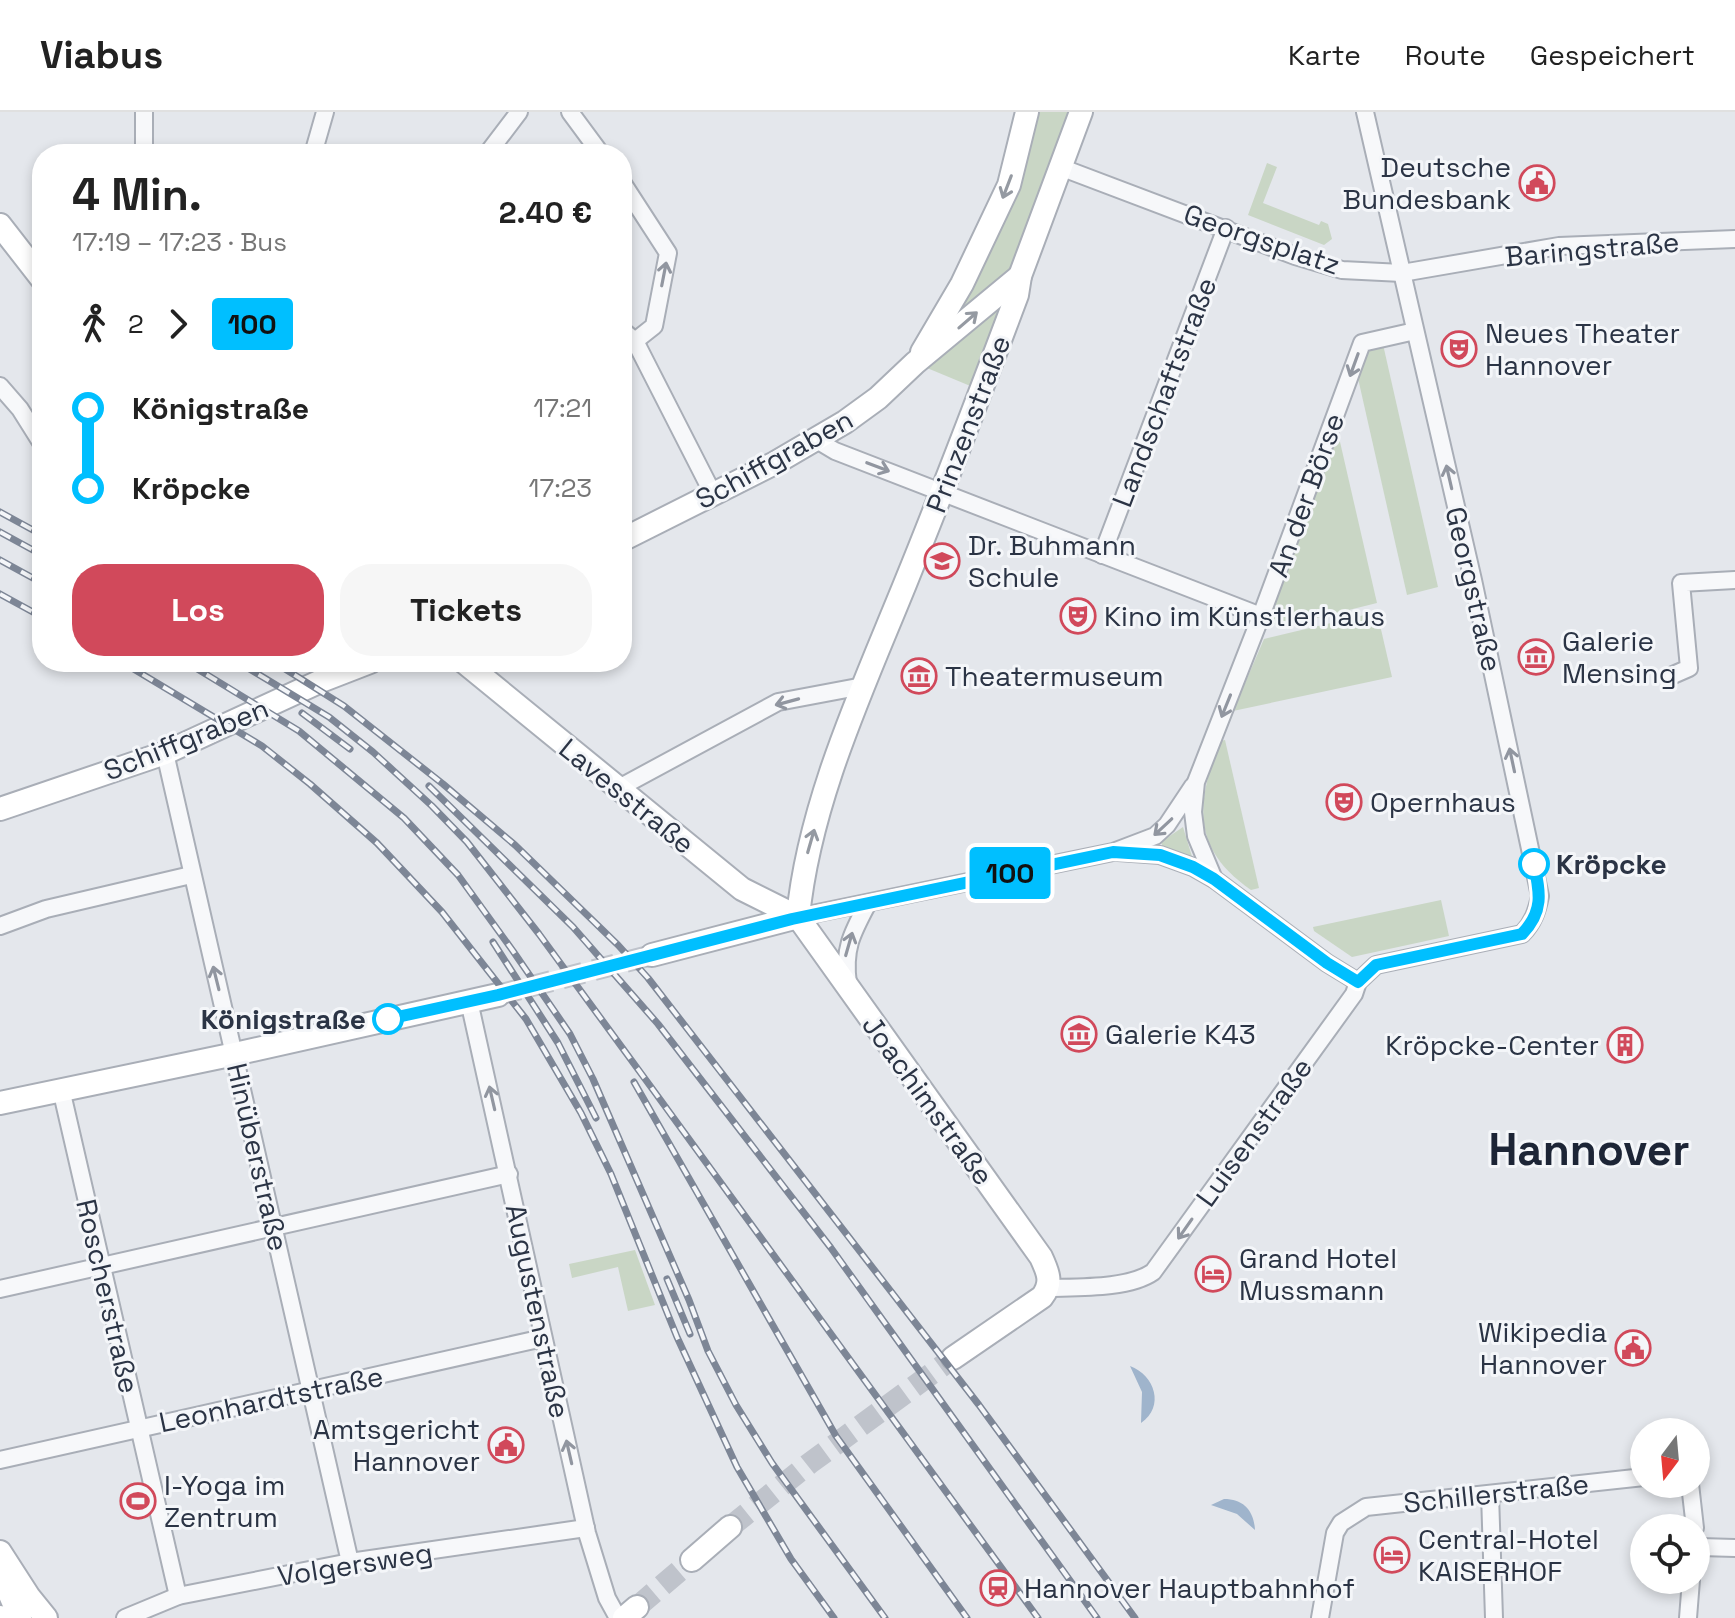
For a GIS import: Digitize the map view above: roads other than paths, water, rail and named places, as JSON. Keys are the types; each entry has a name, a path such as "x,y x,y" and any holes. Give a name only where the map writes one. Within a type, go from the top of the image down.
{"street":[{"path":"144,112 144,144"},
{"path":"316,144 325,112"},
{"path":"495,144 519,112"},
{"path":"570,112 594,144"},
{"name":"Schiffgraben","path":"915,363 962,284 1009,185 1027,112"},
{"name":"Prinzenstraße","path":"798,917 803,866 818,813 863,686 943,492 1017,295 1020,276 1081,112"},
{"path":"1365,112 1402,273"},
{"name":"Georgsplatz","path":"1060,167 1295,256 1342,270 1402,273"},
{"path":"632,197 668,253 654,326 635,341"},
{"path":"0,225 32,266"},
{"name":"Landschaftstraße","path":"1102,555 1226,228"},
{"name":"Baringstraße","path":"1402,273 1559,246 1735,239"},
{"name":"Georgstraße","path":"1358,982 1376,965 1522,934 1531,925 1540,896 1479,604 1402,273"},
{"name":"Schiffgraben","path":"632,535 845,422 878,398 915,363 1020,276"},
{"name":"An der Börse","path":"1214,879 1196,836 1193,812 1196,782 1362,343 1415,331"},
{"path":"632,338 713,494"},
{"path":"0,386 32,428"},
{"path":"815,439 835,451 1261,616"},
{"path":"1673,675 1689,668 1681,583 1735,580"},
{"name":"Schiffgraben","path":"0,809 165,753 344,672"},
{"name":"Lavesstraße","path":"476,672 742,889 798,917"},
{"path":"617,789 778,702 863,686"},
{"name":"Hinüberstraße","path":"165,753 350,1562"},
{"path":"652,955 798,917 1113,852 1155,836 1180,808 1196,782"},
{"path":"1113,852 1176,859 1214,879 1315,955 1358,982"},
{"path":"0,926 46,909 191,875"},
{"path":"849,989 845,962 848,943 868,903"},
{"name":"Joachimstraße","path":"798,917 1041,1257 1049,1279 1048,1288"},
{"name":"Luisenstraße","path":"1048,1288 1089,1287 1145,1278 1167,1255 1354,994 1358,982"},
{"path":"0,1103 498,995"},
{"name":"Augustenstraße","path":"469,1001 586,1528 607,1598 626,1614"},
{"name":"Roscherstraße","path":"61,1089 178,1596"},
{"path":"0,1289 509,1174"},
{"path":"953,1358 1035,1304 1048,1288"},
{"name":"Leonhardtstraße","path":"0,1460 543,1338"},
{"name":"Schillerstraße","path":"1320,1618 1335,1533 1341,1523 1366,1507 1630,1479"},
{"path":"1490,1494 1494,1618"},
{"path":"692,1560 730,1527"},
{"name":"Volgersweg","path":"127,1617 178,1596 350,1562 586,1528"},
{"path":"1710,1542 1735,1548"},
{"path":"0,1552 46,1618"},
{"path":"0,1571 20,1618"},
{"path":"1688,1618 1690,1594"}],"water":[{"path":"1130,1366 1146,1376 1154,1392 1153,1409 1141,1423 1142,1392"},
{"path":"1224,1499 1237,1501 1250,1511 1255,1530 1237,1514 1211,1505"}],"tunnel":[{"path":"498,995 652,955"},
{"path":"730,1527 810,1463 953,1358"},
{"path":"637,1607 692,1560"}],"railway":[{"path":"0,512 32,530"},
{"path":"0,532 32,550"},
{"path":"0,560 32,578"},
{"path":"0,594 32,612"},
{"path":"139,672 262,746 377,843 442,912 526,1019 581,1113 611,1174 677,1337 737,1467 791,1559 834,1618"},
{"path":"202,672 299,731 404,818 458,875 513,951 570,1034 593,1079 708,1351 736,1405 772,1463 885,1618"},
{"path":"255,672 329,717 373,752 467,842 539,934 1038,1618"},
{"path":"290,672 344,706 515,845 648,978 979,1405 1135,1618"},
{"path":"302,713 350,749"},
{"path":"429,786 573,927 658,1024 831,1248 1097,1618"},
{"path":"493,942 558,1043 596,1118"},
{"path":"634,1082 836,1436 967,1618"},
{"path":"667,1279 690,1334"}],"place":[{"name":"Deutsche Bundesbank","path":"1537,183"},
{"name":"Neues Theater Hannover","path":"1459,349"},
{"name":"Dr. Buhmann Schule","path":"942,561"},
{"name":"Kino im Künstlerhaus","path":"1078,616"},
{"name":"Galerie Mensing","path":"1536,657"},
{"name":"Theatermuseum","path":"919,676"},
{"name":"Opernhaus","path":"1344,802"},
{"name":"Kröpcke","path":"1534,864"},
{"name":"Königstraße","path":"388,1019"},
{"name":"Galerie K43","path":"1079,1034"},
{"name":"Kröpcke-Center","path":"1625,1045"},
{"name":"Grand Hotel Mussmann","path":"1213,1274"},
{"name":"Wikipedia Hannover","path":"1633,1348"},
{"name":"Amtsgericht Hannover","path":"506,1445"},
{"name":"I-Yoga im Zentrum","path":"138,1501"},
{"name":"Central-Hotel KAISERHOF","path":"1392,1555"},
{"name":"Hannover Hauptbahnhof","path":"998,1588"}],"district":[{"name":"Hannover","path":"1589,1150"}]}
